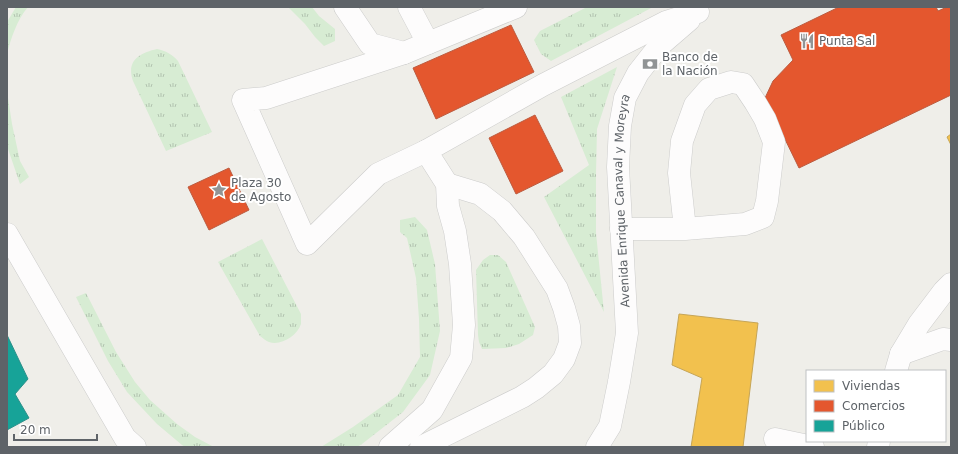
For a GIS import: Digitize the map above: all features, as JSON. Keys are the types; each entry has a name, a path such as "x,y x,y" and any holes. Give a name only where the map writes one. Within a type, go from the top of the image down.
{"street":[{"path":"345,7 370,44 404,53"},
{"path":"410,7 428,43"},
{"path":"516,7 404,53 266,98 244,100 307,244 378,174 426,151 543,85 666,22 703,9"},
{"name":"Avenida Enrique Canaval y Moreyra","path":"597,447 610,426 627,333 618,167 620,126 625,98 638,73 660,45 703,9"},
{"path":"621,229 685,229 745,224 763,217 767,201 774,142 765,119 743,84 731,82 709,90 695,106 682,141 679,173 685,229"},
{"path":"390,447 432,410 461,358 464,325 460,264 455,231 448,206 448,184 426,151"},
{"path":"421,447 522,397 536,388 553,374 564,359 570,343 569,326 557,289 524,237 502,211 480,194 448,184"},
{"path":"7,234 125,438 135,447"},
{"path":"899,362 919,324 949,291"},
{"path":"899,362 943,339 951,340"},
{"path":"775,439 813,447"}],"green space":[{"path":"16,7 28,7 15,29 7,54 7,22"},
{"path":"288,7 312,7 319,16 335,29 335,41 324,46"},
{"path":"587,7 653,7 551,61 541,54 534,40 540,31"},
{"path":"157,49 169,53 178,61 212,132 166,151 131,74 131,68 136,59 145,53"},
{"path":"617,67 597,129 596,233 604,312 544,197 589,165 561,97"},
{"path":"7,91 20,161 29,177 20,184 7,146"},
{"path":"415,217 427,230 435,264 440,331 430,375 403,412 362,444 357,447 321,447 353,427 398,395 420,357 416,278 407,238 400,232 400,220"},
{"path":"262,239 301,314 301,324 296,332 288,339 278,343 269,342 260,336 218,262"},
{"path":"490,255 498,255 506,262 535,327 533,335 519,344 506,348 482,349 479,342 476,270 483,260"},
{"path":"86,293 116,352 135,382 150,400 177,424 195,437 214,447 185,447 157,424 127,392 108,361 76,297"}],"building: Viviendas":[{"path":"951,134 951,145 947,137"},
{"path":"679,314 758,323 743,447 691,447 702,378 672,365"}],"building: Comercios":[{"path":"839,7 936,7 938,11 950,7 951,95 799,168 765,98 773,81 793,60 781,35"},
{"path":"511,25 534,72 436,119 413,68"},
{"path":"535,115 563,171 516,194 489,138"},
{"path":"229,168 249,210 209,230 188,187"}],"building: Público":[{"path":"7,335 28,379 15,394 29,418 7,430"}],"place":[{"name":"Punta Sal","path":"807,41"},
{"name":"Banco de la Nación","path":"650,64"},
{"name":"Plaza 30 de Agosto","path":"219,190"}]}
